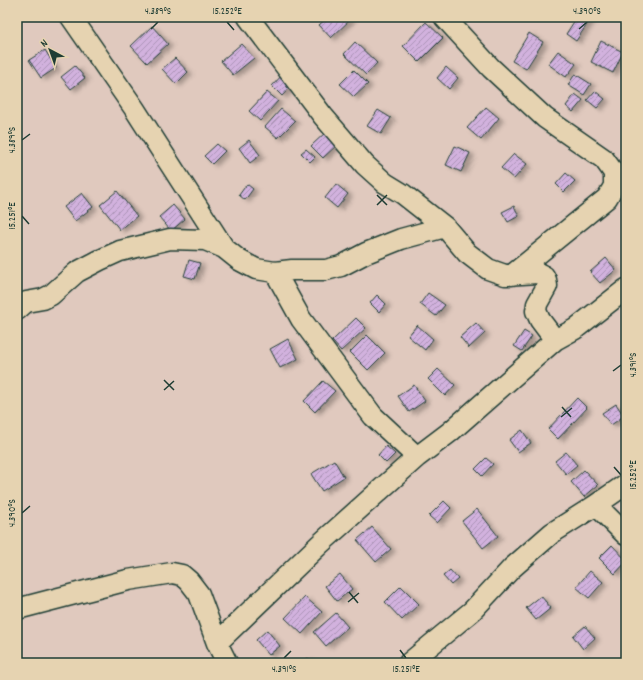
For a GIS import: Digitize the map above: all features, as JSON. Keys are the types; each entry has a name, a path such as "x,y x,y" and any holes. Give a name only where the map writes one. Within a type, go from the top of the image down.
{"street":[{"path":"71,17 134,108 224,248"},
{"path":"248,17 323,116 366,165 385,183 403,194 444,227 467,253 488,269 500,274 512,275 538,273 544,276 547,286 537,304 536,312 555,340"},
{"path":"444,17 491,68 540,113 604,159 614,173 614,186 607,198 512,275"},
{"path":"22,306 42,300 56,291 77,272 100,260 120,252 170,240 205,240 224,248 239,260 256,269 274,272 292,270 326,270 342,266 366,253 401,239 444,227"},
{"path":"274,272 301,319 373,416 417,457"},
{"path":"217,643 320,544 417,457 450,432 555,340 575,329 626,289"},
{"path":"409,663 472,611 512,568 552,533 596,506 626,484"},
{"path":"596,506 626,535"},
{"path":"17,608 128,580 172,573 182,575 189,580 199,594 217,643 227,663"}],"building":[{"path":"328,17 349,17 351,19 331,38 319,25"},
{"path":"577,17 592,17 576,41 566,34"},
{"path":"426,22 443,38 419,62 403,46"},
{"path":"152,26 168,44 147,63 131,46"},
{"path":"529,33 543,42 526,69 512,61"},
{"path":"601,41 623,52 613,73 591,62"},
{"path":"355,42 377,63 366,75 344,54"},
{"path":"241,44 254,58 233,75 221,61"},
{"path":"45,50 56,68 41,78 29,60"},
{"path":"558,51 576,64 566,77 548,64"},
{"path":"175,58 188,72 176,84 162,69"},
{"path":"75,66 85,78 71,89 61,77"},
{"path":"446,67 458,78 449,89 437,78"},
{"path":"354,70 368,84 354,97 340,84"},
{"path":"283,74 293,84 282,96 272,86"},
{"path":"575,74 591,84 584,95 568,85"},
{"path":"595,91 605,99 597,108 587,100"},
{"path":"267,92 278,101 260,121 249,111"},
{"path":"575,94 583,100 573,112 566,106"},
{"path":"486,107 499,118 481,140 467,128"},
{"path":"281,109 295,121 278,138 265,127"},
{"path":"378,110 391,118 381,134 367,126"},
{"path":"327,131 339,143 323,158 311,146"},
{"path":"249,140 260,155 250,163 239,148"},
{"path":"217,144 225,151 212,164 204,156"},
{"path":"455,146 470,153 461,172 446,165"},
{"path":"306,149 315,157 310,162 301,153"},
{"path":"514,154 527,164 514,179 501,168"},
{"path":"566,173 575,181 564,192 556,184"},
{"path":"247,184 253,189 245,200 239,195"},
{"path":"336,184 348,194 337,208 325,198"},
{"path":"117,191 137,216 120,230 100,205"},
{"path":"82,193 93,207 75,221 64,207"},
{"path":"173,205 185,219 171,231 159,217"},
{"path":"514,206 519,216 508,222 502,212"},
{"path":"606,258 616,270 600,283 590,272"},
{"path":"189,260 200,263 195,279 184,276"},
{"path":"428,293 445,305 436,316 420,304"},
{"path":"377,295 386,304 379,312 370,303"},
{"path":"356,318 366,328 341,351 332,341"},
{"path":"476,323 485,333 469,348 460,337"},
{"path":"417,325 433,339 425,350 408,336"},
{"path":"524,331 532,336 522,351 514,346"},
{"path":"367,335 385,353 368,370 350,352"},
{"path":"288,339 298,359 280,368 270,349"},
{"path":"438,369 455,385 445,396 428,379"},
{"path":"323,381 335,391 315,412 304,401"},
{"path":"414,385 425,401 409,412 398,396"},
{"path":"577,398 587,408 558,439 548,429"},
{"path":"616,404 624,416 611,425 602,413"},
{"path":"522,430 531,443 518,452 509,440"},
{"path":"386,446 395,454 386,463 378,455"},
{"path":"566,452 577,465 566,474 555,461"},
{"path":"486,458 493,464 482,476 475,469"},
{"path":"334,460 344,477 322,491 311,474"},
{"path":"584,470 598,485 584,497 571,482"},
{"path":"444,501 451,508 437,523 429,516"},
{"path":"477,509 498,536 483,548 462,521"},
{"path":"372,527 391,549 376,562 357,540"},
{"path":"612,545 626,560 626,562 615,574 599,558"},
{"path":"450,570 458,579 451,585 443,576"},
{"path":"590,571 603,582 589,598 576,587"},
{"path":"340,574 352,589 337,601 325,586"},
{"path":"401,586 419,604 402,620 385,602"},
{"path":"541,596 551,608 536,620 526,608"},
{"path":"305,597 322,612 302,634 285,618"},
{"path":"336,613 348,627 326,646 314,632"},
{"path":"585,626 595,638 583,649 573,636"},
{"path":"267,630 280,646 269,655 256,640"},
{"path":"308,658 313,663 302,663"}]}
